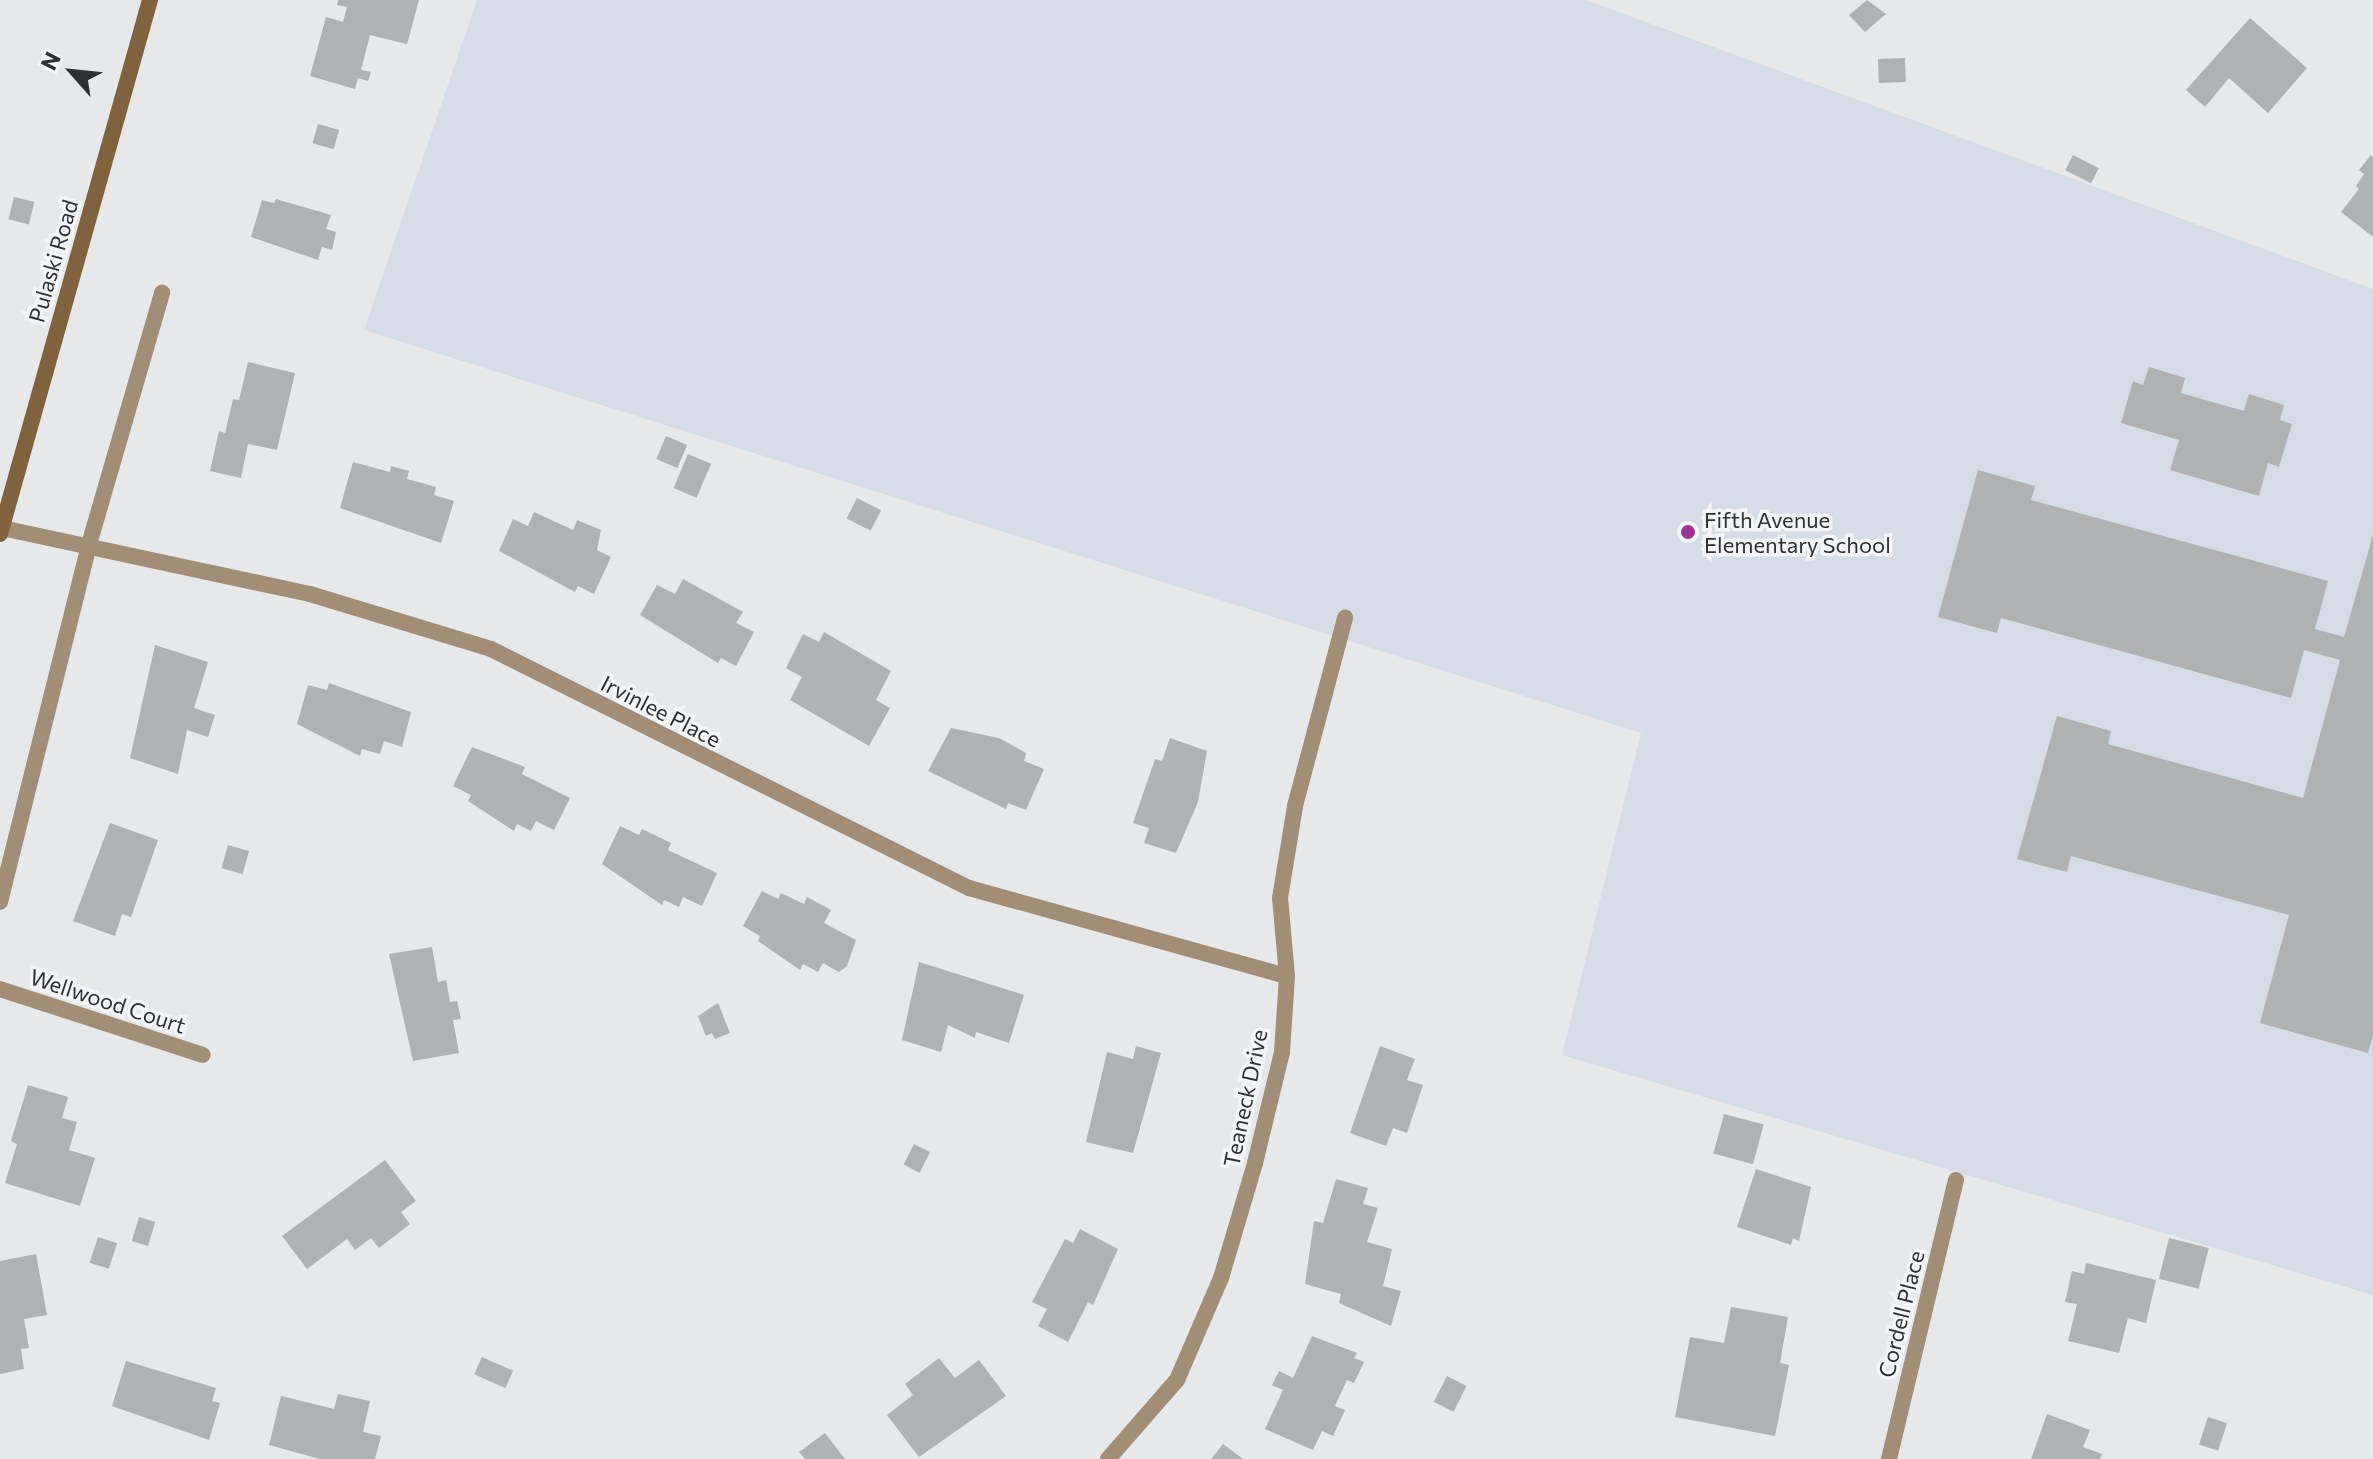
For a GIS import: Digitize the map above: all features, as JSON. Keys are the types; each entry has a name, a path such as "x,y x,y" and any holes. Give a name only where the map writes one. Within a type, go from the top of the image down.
{"main road":[{"name":"Pulaski Road","path":"1,531 150,0"}],"street":[{"path":"0,902 88,548 162,293"},
{"name":"Irvinlee Place","path":"1,531 310,594 491,649 969,888 1287,976"},
{"name":"Teaneck Drive","path":"1108,1459 1177,1380 1221,1278 1282,1052 1287,976 1280,898 1295,806 1345,618"},
{"name":"Wellwood Court","path":"0,989 203,1055"},
{"name":"Cordell Place","path":"1889,1459 1956,1180"}],"shaded area":[{"name":"Fifth Avenue Elementary School","path":"477,0 1586,0 2373,289 2373,1295 1562,1055 1641,733 364,330"}],"building":[{"path":"338,0 419,0 407,44 370,35 361,70 371,72 368,81 358,78 355,89 310,76 326,17 343,22 347,7 337,5"},
{"path":"1867,0 1886,14 1865,32 1849,15"},
{"path":"2250,18 2307,68 2268,113 2229,78 2205,107 2186,90"},
{"path":"1905,58 1906,82 1879,83 1878,59"},
{"path":"318,124 339,130 334,149 312,143"},
{"path":"2073,155 2099,168 2091,183 2065,170"},
{"path":"2371,155 2373,237 2341,212 2359,189 2356,186 2364,174 2359,170"},
{"path":"14,197 34,202 29,224 8,219"},
{"path":"276,199 331,215 326,229 336,232 332,250 322,247 318,260 251,237 262,200 274,203"},
{"path":"248,362 295,373 277,450 248,444 241,478 210,471 219,431 225,433 233,399 239,400"},
{"path":"2149,367 2185,378 2181,393 2244,411 2249,394 2284,405 2280,420 2292,424 2279,467 2268,463 2259,496 2170,470 2179,440 2121,423 2133,381 2143,385"},
{"path":"666,436 687,445 677,468 656,459"},
{"path":"688,454 711,464 697,498 674,488"},
{"path":"353,462 390,472 391,466 409,471 407,479 436,487 434,495 454,501 441,543 340,508"},
{"path":"1978,470 2035,486 2031,500 2328,581 2315,629 2344,637 2373,535 2373,1035 2368,1053 2260,1023 2289,915 2071,856 2067,872 2017,859 2057,716 2111,731 2108,744 2303,798 2340,660 2304,650 2291,698 2001,618 1997,633 1938,617"},
{"path":"857,498 881,510 871,531 847,518"},
{"path":"534,512 573,530 577,520 601,530 597,550 611,557 594,594 578,586 575,592 499,551 513,519 528,526"},
{"path":"683,579 743,612 736,623 754,632 736,666 721,658 718,663 640,615 657,585 675,594"},
{"path":"824,632 891,671 876,700 890,708 869,746 790,700 802,677 786,668 803,634 819,642"},
{"path":"155,645 208,662 194,708 215,715 208,737 187,730 178,774 130,758"},
{"path":"329,683 411,712 402,747 384,741 380,754 362,749 360,756 297,724 308,685 327,690"},
{"path":"951,728 999,738 1026,753 1024,761 1044,769 1026,810 1008,803 1006,809 928,771"},
{"path":"1170,738 1207,751 1198,802 1176,853 1144,843 1149,828 1133,823 1155,759 1162,761"},
{"path":"472,747 525,767 522,774 570,798 554,830 536,821 531,831 517,824 514,831 468,801 471,795 453,786"},
{"path":"110,823 158,840 131,917 122,914 115,936 73,921"},
{"path":"620,826 639,835 642,829 671,843 668,850 717,873 702,906 683,897 679,907 664,900 662,905 602,864"},
{"path":"228,845 249,851 243,874 221,868"},
{"path":"762,891 778,899 781,893 804,904 807,897 831,910 824,923 856,940 847,966 839,972 823,963 818,972 803,964 800,970 758,941 760,936 743,926"},
{"path":"432,947 438,982 446,980 450,1002 457,1001 461,1019 453,1020 459,1053 413,1061 389,954"},
{"path":"919,962 1024,995 1009,1043 976,1032 975,1038 948,1025 941,1052 902,1040"},
{"path":"718,1003 730,1033 715,1039 712,1033 706,1036 698,1016"},
{"path":"1136,1046 1161,1053 1133,1153 1086,1142 1107,1052 1133,1059"},
{"path":"1380,1046 1415,1059 1407,1080 1423,1085 1407,1133 1393,1128 1386,1146 1350,1133"},
{"path":"28,1085 68,1097 62,1118 77,1122 69,1150 95,1158 80,1206 5,1183 17,1144 11,1141"},
{"path":"1724,1114 1764,1125 1753,1164 1713,1154"},
{"path":"914,1144 930,1152 920,1173 904,1164"},
{"path":"385,1160 416,1201 401,1212 410,1224 379,1248 371,1238 355,1250 347,1239 307,1269 282,1236"},
{"path":"1756,1169 1811,1187 1799,1241 1793,1238 1791,1245 1737,1227"},
{"path":"1336,1179 1368,1188 1363,1204 1378,1208 1367,1242 1392,1249 1383,1286 1401,1291 1391,1326 1339,1303 1341,1294 1305,1284 1314,1221 1323,1223"},
{"path":"139,1217 155,1222 148,1246 132,1241"},
{"path":"1080,1229 1118,1249 1093,1305 1088,1302 1068,1342 1038,1326 1047,1309 1032,1302 1065,1239 1073,1243"},
{"path":"98,1237 117,1243 109,1269 90,1263"},
{"path":"2169,1238 2209,1248 2199,1289 2159,1279"},
{"path":"36,1254 47,1315 24,1319 29,1348 21,1349 24,1369 0,1374 0,1261"},
{"path":"2086,1263 2156,1280 2146,1323 2128,1318 2119,1353 2068,1341 2077,1304 2065,1302 2072,1271 2084,1274"},
{"path":"1731,1307 1788,1317 1780,1363 1789,1365 1775,1436 1675,1417 1690,1337 1724,1343"},
{"path":"1312,1336 1357,1353 1354,1358 1364,1362 1354,1383 1347,1380 1335,1406 1345,1410 1333,1436 1322,1431 1313,1450 1265,1429 1283,1390 1272,1385 1279,1371 1293,1378"},
{"path":"482,1357 513,1371 505,1388 474,1374"},
{"path":"939,1358 955,1378 979,1360 1006,1396 919,1457 887,1415 913,1395 905,1384"},
{"path":"126,1361 216,1388 212,1401 220,1403 209,1440 112,1406"},
{"path":"1447,1376 1467,1386 1453,1412 1434,1402"},
{"path":"338,1394 370,1401 363,1432 381,1436 375,1459 320,1459 269,1445 281,1396 334,1409"},
{"path":"2047,1414 2090,1430 2083,1447 2102,1454 2100,1459 2031,1459"},
{"path":"2208,1417 2227,1423 2218,1451 2199,1445"},
{"path":"825,1433 845,1459 805,1459 799,1452"},
{"path":"1223,1444 1243,1459 1211,1459"}],"place":[{"name":"Fifth Avenue Elementary School","path":"1688,532"}]}
